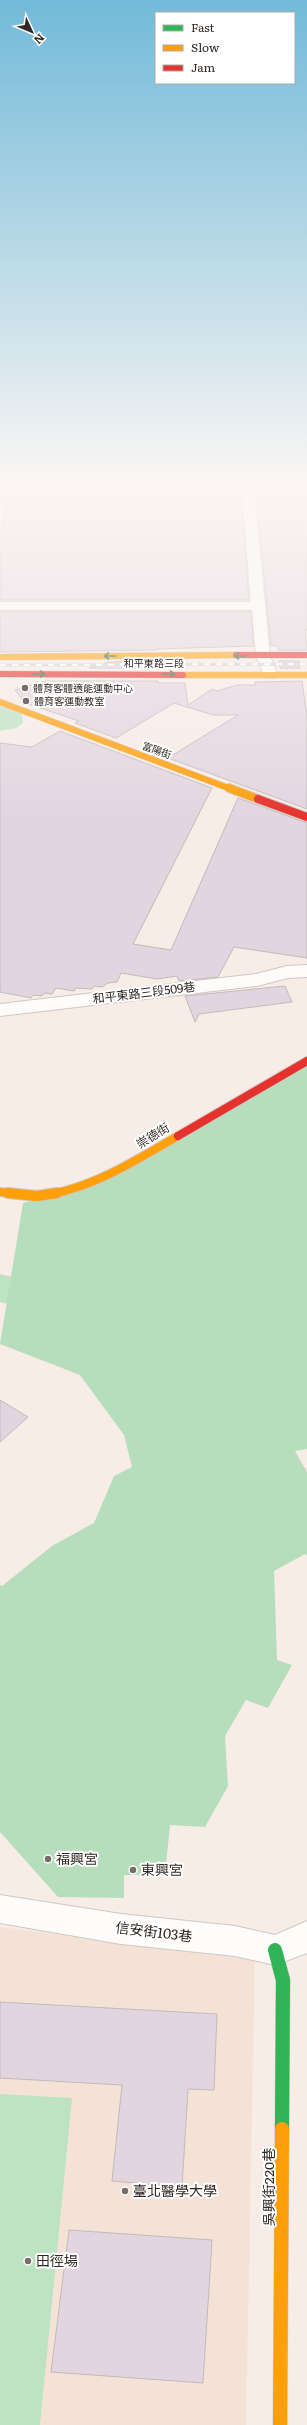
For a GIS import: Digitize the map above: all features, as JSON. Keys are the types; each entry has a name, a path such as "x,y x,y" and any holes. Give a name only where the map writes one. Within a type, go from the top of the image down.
{"street":[{"path":"257,593 263,656 270,675"},
{"path":"0,606 258,606"},
{"name":"和平東路三段","path":"0,657 307,656"},
{"name":"和平東路三段","path":"0,674 307,675"},
{"name":"富陽街","path":"0,702 307,817"},
{"name":"和平東路三段509巷","path":"0,1010 257,980 287,972 307,971"},
{"name":"崇德街","path":"0,1192 41,1196 84,1186 114,1173 307,1061"},
{"name":"信安街103巷","path":"0,1908 121,1929 235,1941 275,1950"},
{"path":"275,1950 307,1936"},
{"name":"吳興街220巷","path":"275,1950 283,1980 280,2425"}],"shaded area":[{"name":"臺北醫學大學","path":"0,1927 255,1958 246,2425 0,2425"}],"green space":[{"path":"0,706 22,714 23,723 16,728 0,731"},
{"path":"307,1065 307,1449 295,1451 307,1472 307,1556 305,1554 274,1571 277,1660 292,1665 268,1708 246,1700 225,1736 228,1786 205,1827 170,1825 165,1875 124,1875 124,1898 58,1897 0,1832 0,1585 2,1586 52,1546 94,1523 114,1476 132,1467 124,1435 80,1375 0,1344 23,1203 119,1174"},
{"path":"0,1274 33,1282 35,1310 0,1302"},
{"name":"田徑場","path":"0,2094 72,2098 40,2425 0,2425"}],"building":[{"path":"0,593 248,593 249,600 0,600"},
{"path":"266,593 307,593 307,630 305,630 307,650 278,650 277,646 271,646"},
{"path":"0,612 251,612 254,646 157,650 0,652"},
{"path":"157,661 157,668 89,668 109,662"},
{"path":"279,661 299,661 300,668 280,668"},
{"path":"46,681 158,681 158,683 185,683 188,705 212,689 217,691 237,685 256,685 255,682 302,681 307,717 307,809 168,758 238,715 213,715 174,703 116,738 75,723 79,721 25,703 15,690"},
{"path":"60,731 212,788 133,944 171,950 238,798 307,823 307,958 234,947 218,977 179,981 177,976 157,979 121,973 117,982 108,983 102,987 94,986 92,989 76,988 74,991 56,988 52,994 44,993 42,996 33,995 31,998 0,992 0,743 32,747"},
{"path":"285,986 292,1002 199,1014 195,1022 185,996"},
{"path":"0,1400 28,1417 0,1442"},
{"path":"0,2002 217,2014 214,2090 188,2089 182,2187 112,2181 122,2085 0,2078"},
{"path":"69,2230 212,2240 203,2383 51,2372"}],"railway":[{"path":"0,665 307,664"}],"traffic: fast":[{"path":"275,1950 283,1980 282,2129"}],"traffic: slow":[{"path":"0,657 236,655"},
{"path":"183,675 307,675"},
{"path":"0,702 258,799"},
{"path":"0,1192 26,1196 42,1196 79,1187 130,1164 178,1136"},
{"path":"280,2425 282,2129"}],"traffic: jam":[{"path":"236,655 307,655"},
{"path":"0,674 183,675"},
{"path":"258,799 307,817"},
{"path":"178,1136 307,1061"}],"place":[{"name":"體育客體適能運動中心","path":"25,688"},
{"name":"體育客運動教室","path":"26,701"},
{"name":"福興宮","path":"48,1859"},
{"name":"東興宮","path":"133,1870"},
{"name":"臺北醫學大學","path":"125,2191"},
{"name":"田徑場","path":"28,2261"}]}
